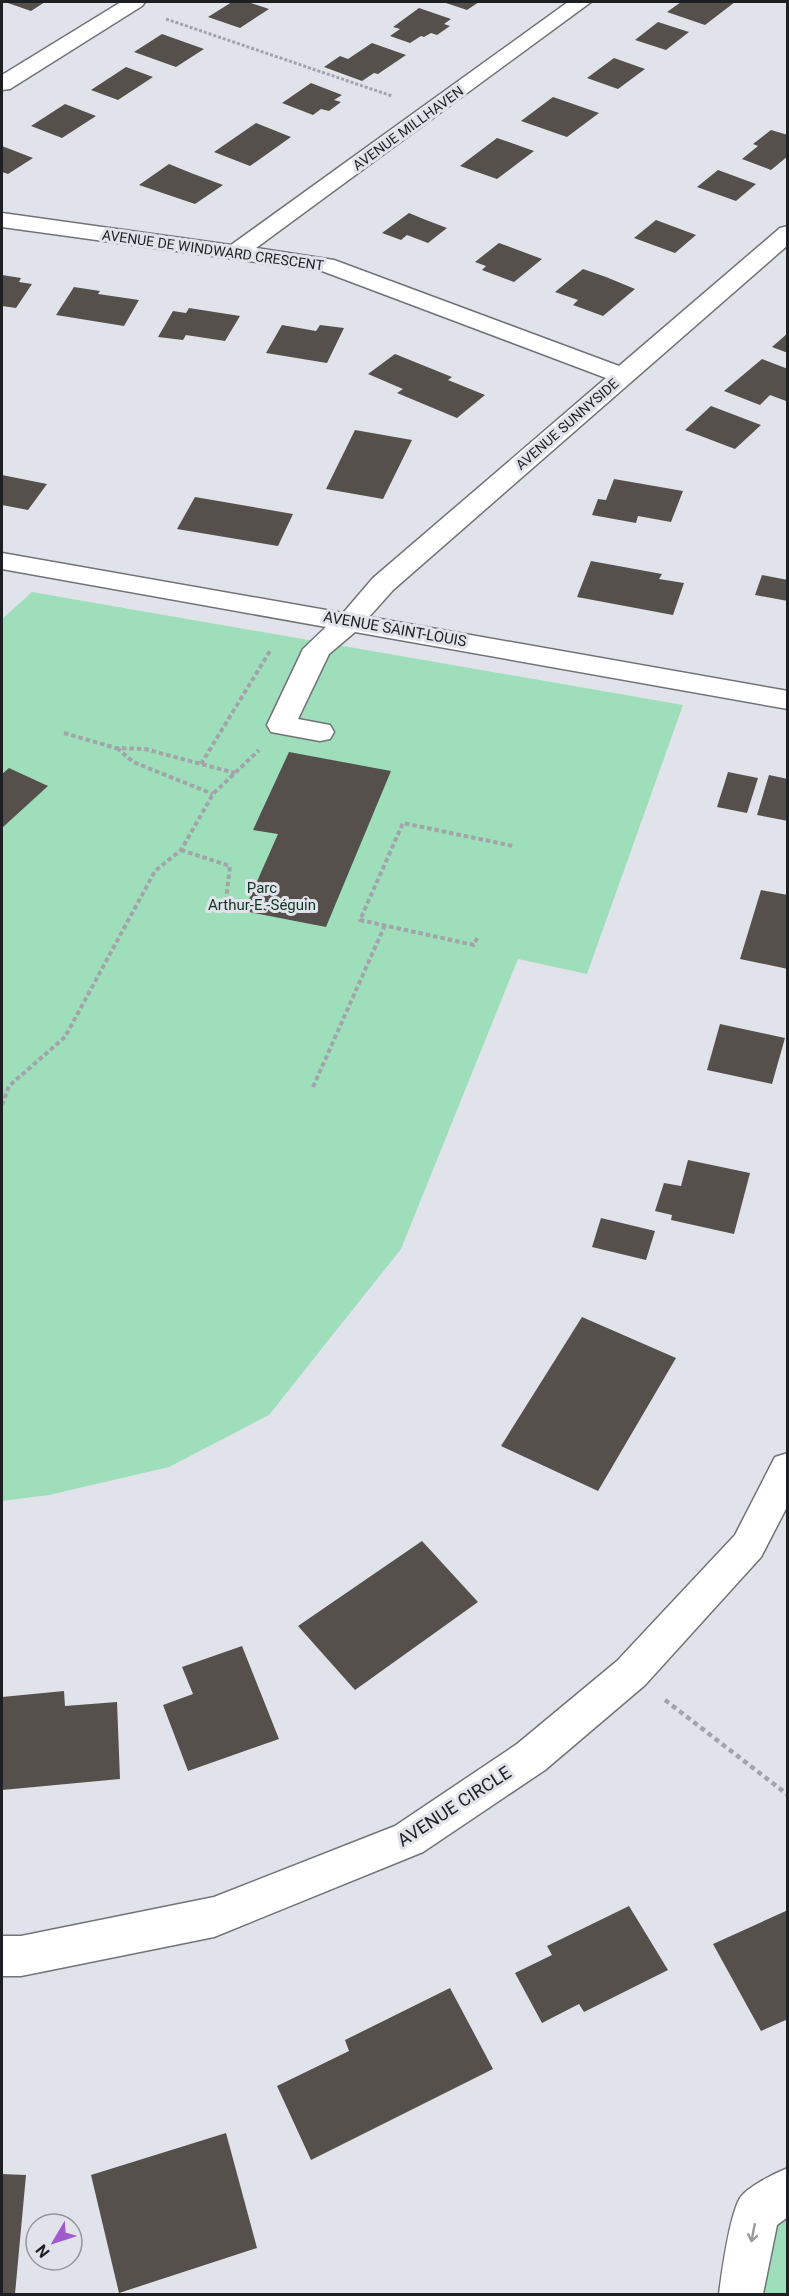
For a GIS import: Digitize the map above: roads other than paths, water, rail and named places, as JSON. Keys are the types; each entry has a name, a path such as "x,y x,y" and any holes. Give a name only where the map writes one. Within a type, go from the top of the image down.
{"street":[{"name":"AVENUE MILLHAVEN","path":"235,253 581,2"},
{"path":"2,84 132,4"},
{"name":"AVENUE DE WINDWARD CRESCENT","path":"2,220 326,265 622,376"},
{"name":"AVENUE SUNNYSIDE","path":"320,732 281,725 317,649 351,621 383,584 788,232"},
{"name":"AVENUE SAINT-LOUIS","path":"2,561 788,700"},
{"name":"AVENUE CIRCLE","path":"2,1956 21,1956 214,1917 410,1839 531,1757 631,1673 748,1546 788,1468"},
{"path":"741,2295 757,2212 788,2190"}],"park label":[{"name":"Parc Arthur-E.-Séguin","path":"262,896"}]}
